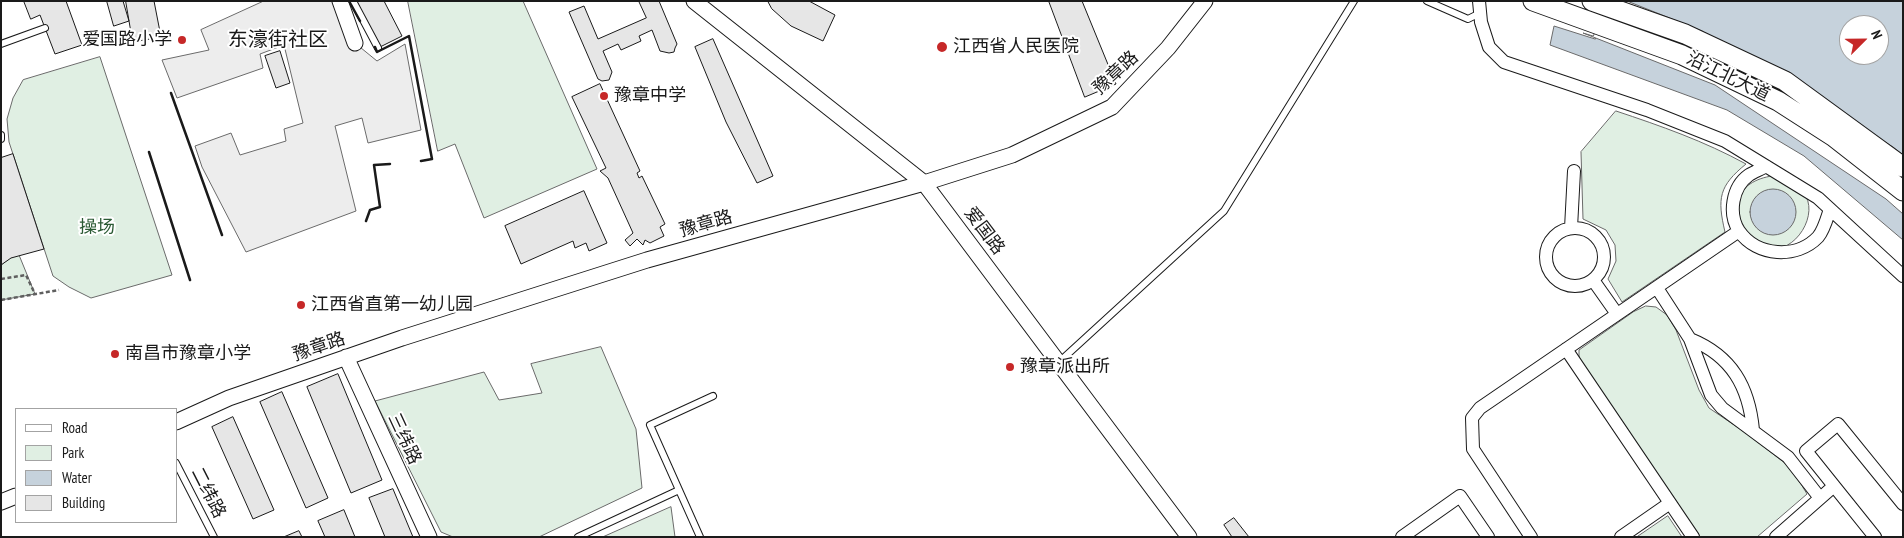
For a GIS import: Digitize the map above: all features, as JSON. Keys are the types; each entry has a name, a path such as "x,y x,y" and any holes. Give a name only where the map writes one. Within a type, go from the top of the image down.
{"main road":[{"name":"沿江北大道","path":"1592,1 1685,34 1785,81 1903,167"},
{"name":"沿江北大道","path":"1536,2 1682,55 1778,101 1834,137 1903,191"}],"street":[{"path":"340,1 355,43"},
{"name":"爱国路","path":"694,1 924,183 1189,537"},
{"name":"豫章路","path":"178,421 229,398 346,357 647,260 924,183 1012,155 1112,107 1168,48 1204,1"},
{"path":"1479,7 1489,47 1504,62 1656,113 1725,141 1818,198 1903,276"},
{"path":"1766,166 1748,176 1739,186 1733,199 1734,215 1739,231 1751,242 1767,250 1782,253 1801,250 1818,237 1830,209"},
{"path":"1571,228 1574,171"},
{"path":"1571,228 1581,228 1598,238 1604,256 1603,265 1593,280 1575,286 1558,280 1551,273 1547,264 1546,254 1548,245 1554,236 1571,228"},
{"path":"1531,537 1473,449 1472,418 1480,408 1739,231"},
{"path":"1593,280 1617,314"},
{"path":"1657,288 1690,339 1707,386 1722,408 1788,457 1820,498"},
{"path":"1690,339 1708,346 1728,363 1747,397 1751,408 1754,430"},
{"path":"1566,349 1693,537"},
{"name":"三纬路","path":"346,357 429,537"},
{"path":"1875,537 1806,451 1838,424 1903,504"},
{"path":"1776,537 1834,486"},
{"path":"1,502 15,496"},
{"path":"1402,537 1460,496 1488,537"},
{"path":"1621,537 1670,503"}],"lane":[{"path":"353,1 378,48"},
{"path":"1058,363 1224,211 1354,1"},
{"path":"1427,1 1468,19 1479,7"},
{"path":"1,44 45,28"},
{"path":"700,537 650,425 713,396"},
{"name":"二纬路","path":"178,467 214,537"},
{"path":"578,537 679,490"}],"path":[{"path":"1,279 26,275 35,294"},
{"path":"1,300 59,290"}],"green space":[{"path":"408,1 523,1 597,169 484,218 455,144 438,151"},
{"name":"操场","path":"100,57 172,275 91,298 69,287 53,276 9,142 7,119 13,98 23,80"},
{"path":"1616,111 1698,141 1746,164 1730,179 1722,194 1721,210 1725,232 1622,302 1608,279 1616,261 1615,245 1606,230 1583,219 1581,152"},
{"path":"1772,176 1803,192 1808,201 1809,211 1807,221 1796,239 1778,248 1765,247 1740,228 1737,210 1739,198 1745,188 1755,181"},
{"path":"19,255 35,294 1,300 1,265 10,258"},
{"path":"1646,306 1656,307 1667,315 1676,330 1699,390 1709,408 1746,433 1786,464 1807,494 1757,537 1700,537 1581,363 1579,350 1633,312"},
{"path":"601,347 636,429 642,488 539,537 453,537 441,532 375,401 484,372 499,400 542,393 531,364"},
{"path":"671,507 675,537 603,537"},
{"path":"1668,516 1682,537 1637,537"}],"shaded area":[{"path":"264,1 340,1 355,43 377,61 405,44 421,130 368,143 362,118 335,126 356,211 246,252 202,167 195,146 231,133 240,155 286,141 284,129 303,123 284,45 260,54 263,68 177,98 162,60 209,50 201,30"}],"water":[{"path":"1608,1 1903,1 1903,240 1804,156 1727,110 1550,45 1554,26 1595,39"},
{"path":"1769,189 1777,189 1786,193 1792,199 1796,212 1792,225 1786,231 1777,235 1769,235 1760,231 1754,225 1750,216 1750,208 1754,199 1760,193"}],"pier":[{"path":"1606,1 1627,1 1702,31 1893,147 1903,155 1903,214 1886,199 1715,85 1583,33 1593,36"}],"building":[{"path":"24,1 66,1 82,45 55,54 40,15 31,19"},
{"path":"107,1 123,1 129,21 114,26"},
{"path":"126,1 154,1 161,37 133,42"},
{"path":"357,1 384,1 402,36 380,47"},
{"path":"639,1 659,1 677,44 674,52 660,51 652,30 639,36 641,41 621,50 618,44 603,51 612,72 609,80 602,81 598,79 569,12 584,6 598,39 646,18"},
{"path":"768,1 809,1 835,15 823,41 791,26 772,9"},
{"path":"1049,1 1082,1 1116,84 1085,97"},
{"path":"713,39 773,176 757,183 726,122 695,47"},
{"path":"280,51 290,83 276,88 265,56"},
{"path":"600,84 640,171 637,173 639,178 642,176 665,224 660,227 664,236 650,243 645,240 643,245 637,239 630,246 625,240 633,233 608,178 600,171 606,168 572,97"},
{"path":"13,154 44,249 11,258 1,265 1,158"},
{"path":"584,191 607,243 589,251 586,243 575,248 573,241 521,264 505,226"},
{"path":"338,374 382,480 351,493 307,387"},
{"path":"282,392 328,498 306,508 260,402"},
{"path":"233,417 274,510 253,519 212,427"},
{"path":"393,489 413,537 385,537 369,498"},
{"path":"344,510 355,537 325,537 318,521"},
{"path":"1234,518 1249,537 1232,537 1224,525"},
{"path":"299,531 302,537 284,537"}],"wall":[{"path":"349,1 360,21"},
{"path":"375,47 377,52 409,36 432,159 421,161"},
{"path":"171,93 222,235"},
{"path":"149,152 190,280"},
{"path":"366,221 370,210 380,207 374,165 390,164"}],"place":[{"name":"爱国路小学","path":"182,40"},
{"name":"江西省人民医院","path":"942,47"},
{"name":"豫章中学","path":"604,96"},
{"name":"江西省直第一幼儿园","path":"301,305"},
{"name":"南昌市豫章小学","path":"115,354"},
{"name":"豫章派出所","path":"1010,367"}],"district":[{"name":"东濠街社区","path":"278,40"}]}
